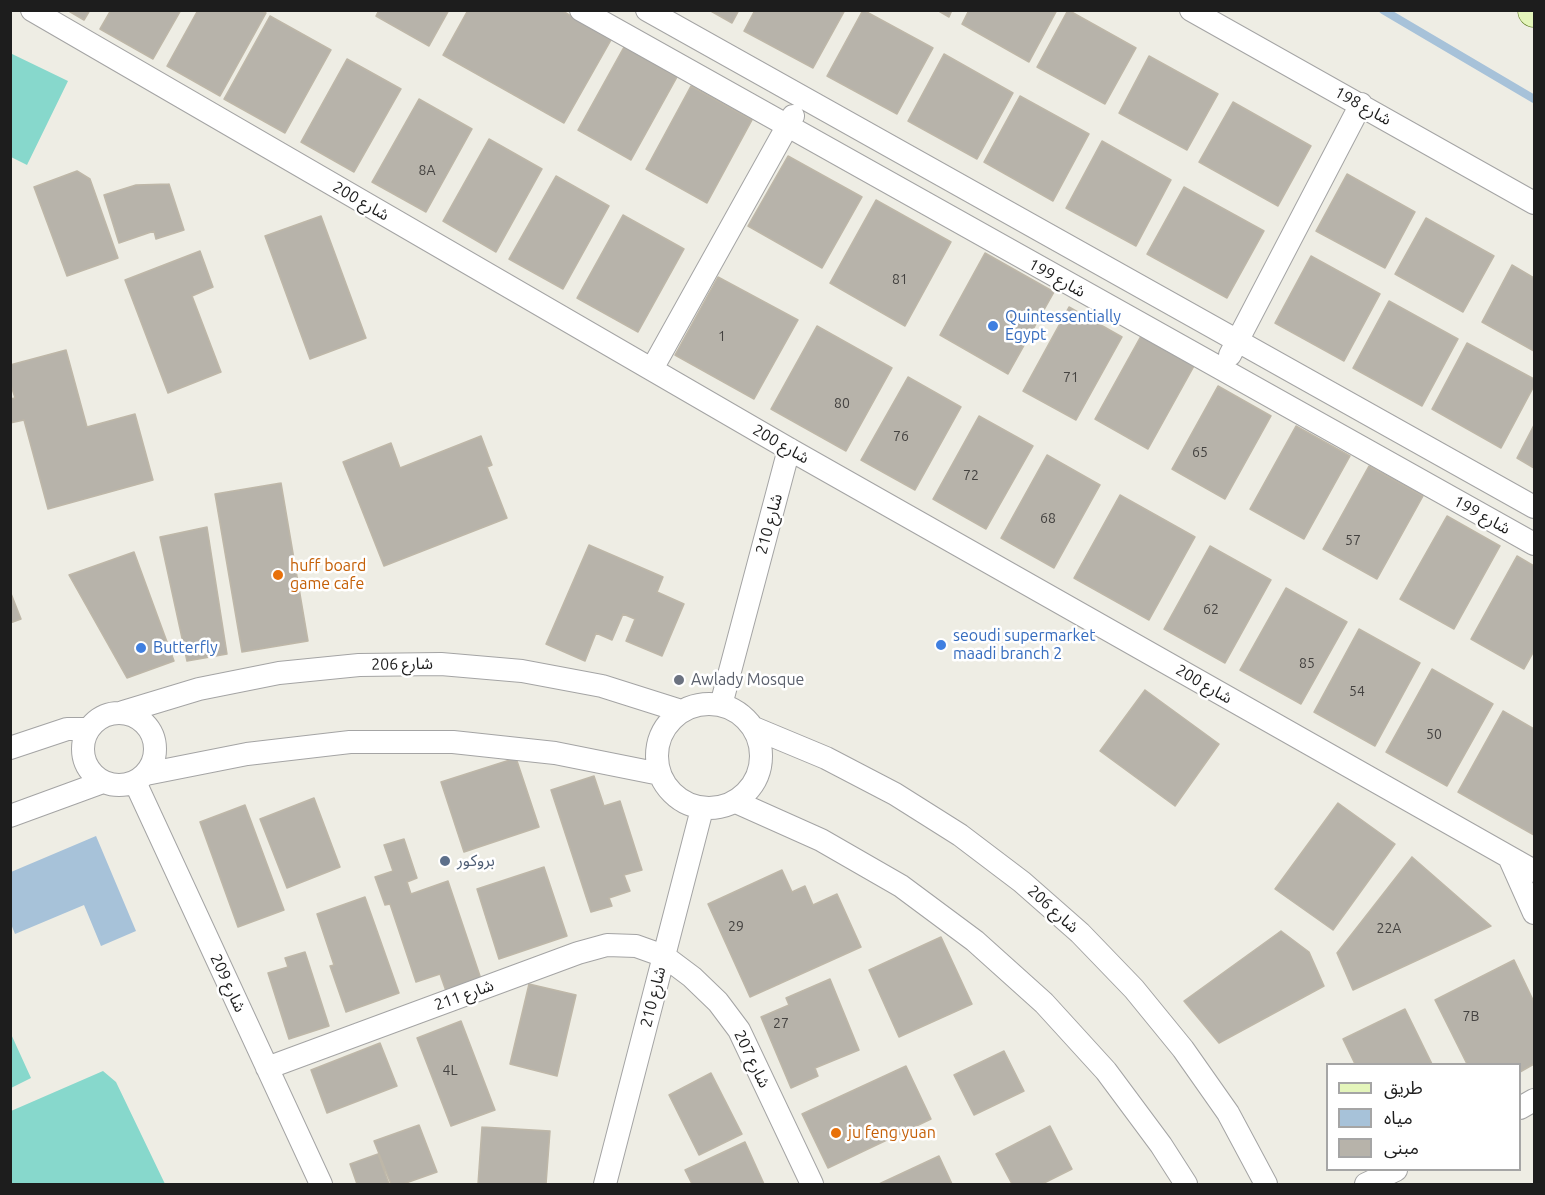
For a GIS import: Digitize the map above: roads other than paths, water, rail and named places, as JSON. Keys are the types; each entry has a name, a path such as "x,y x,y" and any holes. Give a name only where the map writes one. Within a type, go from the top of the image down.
{"street":[{"name":"شارع 200","path":"32,10 789,448 1534,871"},
{"name":"شارع 199","path":"581,10 1534,544"},
{"name":"شارع 199","path":"647,10 1534,507"},
{"name":"شارع 198","path":"1191,10 1534,203"},
{"path":"652,369 803,99"},
{"path":"1223,369 1361,105"},
{"name":"شارع 210","path":"721,705 789,448"},
{"name":"شارع 206","path":"123,712 199,689 279,673 359,664 441,664 522,671 602,686 681,711"},
{"path":"700,704 721,705 740,713 754,729 761,748 760,769 752,788 736,802 720,808 702,809 684,803 669,791 660,774 656,757 659,739 668,723 681,711 700,704"},
{"path":"141,778 153,762 156,749 154,736 141,720 123,712 110,713 97,719 88,729 84,740 83,753 86,765 93,775 103,782 124,785 141,778 247,754 350,742 453,741 555,753 660,774"},
{"path":"10,748 67,729 88,729"},
{"name":"شارع 206","path":"754,729 826,758 895,794 960,835 1022,882 1080,933 1119,973 1183,1049 1228,1113 1266,1184"},
{"name":"شارع 209","path":"141,778 267,1068 321,1185"},
{"path":"10,816 103,782"},
{"path":"736,802 821,840 891,881 975,941 1044,1003 1106,1071 1161,1145 1186,1185"},
{"name":"شارع 210","path":"605,1185 702,809"},
{"path":"1509,857 1534,912"},
{"name":"شارع 211","path":"267,1068 578,953 607,945 636,946 664,956"},
{"name":"شارع 207","path":"664,956 693,977 718,1002 739,1030 812,1185"},
{"path":"1366,1185 1394,1171"},
{"path":"1258,1185 1266,1184"}],"water":[{"path":"96,836 136,931 101,946 84,905 15,934 11,924 11,872"}],"waterway":[{"path":"1383,10 1534,99"}],"place":[{"name":"Quintessentially Egypt","path":"993,326"},
{"name":"huff board game cafe","path":"278,575"},
{"name":"seoudi supermarket maadi branch 2","path":"941,645"},
{"name":"Butterfly","path":"141,648"},
{"name":"Awlady Mosque","path":"679,680"},
{"name":"بروكور","path":"445,861"},
{"name":"ju feng yuan","path":"836,1133"}]}
